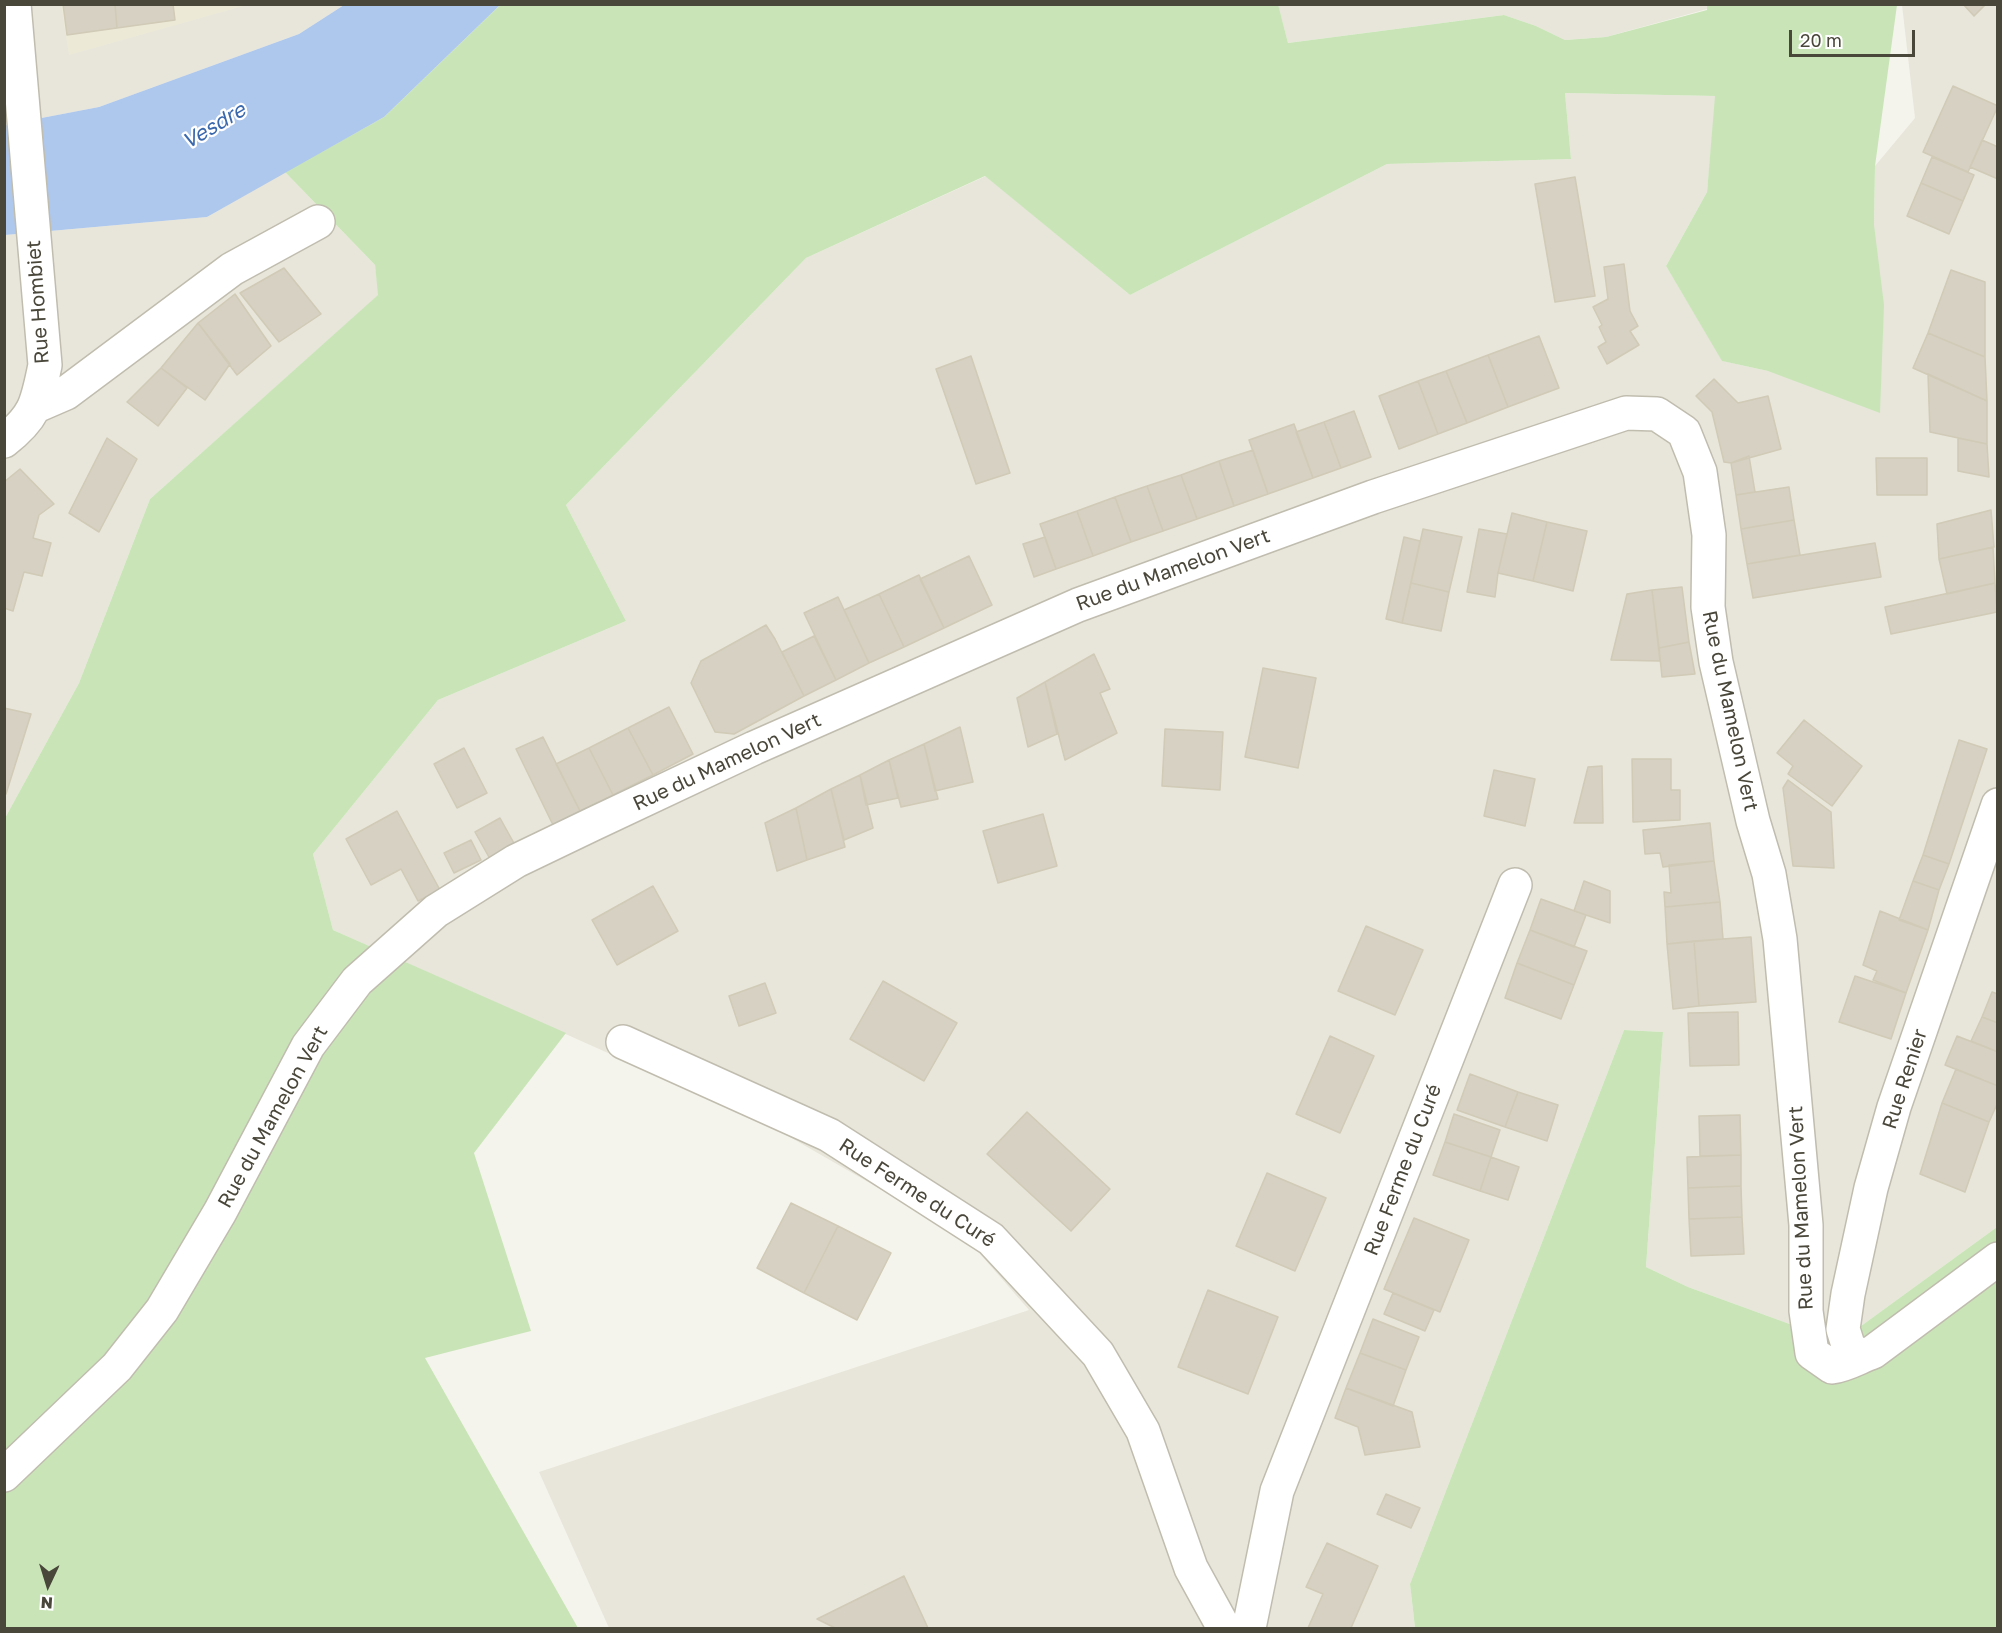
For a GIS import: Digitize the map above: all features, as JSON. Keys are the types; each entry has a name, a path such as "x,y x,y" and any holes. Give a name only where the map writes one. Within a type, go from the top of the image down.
{"street":[{"name":"Rue Hombiet","path":"14,4 45,365 36,406"},
{"path":"4,441 23,426 36,406 66,393 232,269 318,222"},
{"name":"Rue du Mamelon Vert","path":"4,1476 117,1367 162,1310 220,1212 308,1046 357,981 436,911 516,861 593,824 754,748 1078,605 1373,497 1626,413 1657,414 1684,432 1700,472 1709,535 1707,607 1716,662 1753,820 1769,874 1780,939 1806,1225 1806,1311 1812,1353 1832,1368 1844,1365 1858,1357"},
{"name":"Rue Renier","path":"1858,1357 1848,1345 1843,1329 1848,1294 1871,1188 1894,1107 1998,805"},
{"name":"Rue Ferme du Curé","path":"1249,1629 1277,1491 1515,885"},
{"name":"Rue Ferme du Curé","path":"623,1042 829,1135 991,1239 1098,1354 1143,1431 1191,1568 1224,1629"},
{"path":"1858,1357 1873,1352 1998,1259"}],"shaded area":[{"path":"61,4 247,5 69,55"},
{"path":"1707,4 1707,9 1606,37 1565,40 1536,26 1504,15 1288,43 1278,5"},
{"path":"5,5 344,5 299,34 99,107 5,125"},
{"path":"1902,5 1997,5 1997,1227 1839,1342 1688,1287 1646,1267 1663,1032 1624,1030 1410,1584 1415,1628 609,1628 539,1472 1029,1310 967,1239 769,1125 333,930 313,854 438,700 626,621 566,505 806,258 986,176 1130,295 1387,164 1571,159 1565,93 1716,96 1707,192 1666,266 1723,361 1768,371 1874,224 1875,166 1915,118"},
{"path":"285,172 375,265 379,295 150,499 79,683 5,818 5,235 207,217"}],"green space":[{"path":"1278,4 1288,43 1504,15 1536,26 1565,40 1606,37 1707,10 1707,5 1897,5 1875,166 1874,225 1884,305 1880,413 1768,371 1722,361 1666,266 1707,192 1715,96 1565,93 1571,159 1387,164 1130,295 985,176 806,258 566,505 626,621 438,700 313,854 333,930 566,1033 474,1153 531,1331 425,1358 578,1628 5,1628 5,818 79,683 150,499 378,295 375,265 285,172 384,117 500,5"},
{"path":"1624,1030 1663,1032 1646,1267 1688,1287 1839,1342 1997,1227 1997,1628 1415,1628 1410,1584"}],"water":[{"name":"Vesdre","path":"344,5 500,5 384,117 207,217 5,235 5,125 99,107 299,34"}],"building":[{"path":"63,4 115,4 117,28 67,35"},
{"path":"115,4 173,4 175,20 117,28"},
{"path":"1963,4 1986,4 1974,16"},
{"path":"1953,86 1998,106 1968,172 1923,152"},
{"path":"1982,140 1998,147 1998,179 1970,167"},
{"path":"1932,157 1974,175 1963,201 1921,183"},
{"path":"1575,177 1595,296 1555,302 1535,184"},
{"path":"1921,183 1963,201 1949,234 1907,216"},
{"path":"1624,264 1630,311 1638,326 1630,331 1639,345 1607,364 1598,347 1606,342 1599,327 1602,325 1593,307 1608,299 1604,267"},
{"path":"284,268 321,314 279,342 240,293"},
{"path":"1951,270 1985,282 1985,357 1928,333"},
{"path":"235,294 271,346 237,375 198,323"},
{"path":"198,323 230,364 205,400 161,368"},
{"path":"1928,333 1985,357 1987,401 1913,368"},
{"path":"1539,336 1559,388 1508,407 1488,355"},
{"path":"1488,355 1508,407 1467,423 1446,371"},
{"path":"971,356 1010,473 976,484 936,369"},
{"path":"161,368 187,388 158,426 127,402"},
{"path":"1446,371 1467,423 1438,434 1418,381"},
{"path":"1928,374 1987,401 1987,444 1930,432"},
{"path":"1714,379 1738,403 1768,396 1781,449 1731,463 1724,462 1712,412 1696,396"},
{"path":"1418,381 1438,434 1399,449 1379,396"},
{"path":"1354,411 1371,457 1341,468 1324,422"},
{"path":"1324,422 1341,468 1313,478 1296,432"},
{"path":"1294,424 1313,478 1268,494 1249,440"},
{"path":"107,438 137,459 99,532 69,513"},
{"path":"1958,438 1987,444 1989,477 1958,471"},
{"path":"1253,450 1268,494 1234,506 1219,461"},
{"path":"1749,456 1755,492 1736,495 1731,463"},
{"path":"1876,458 1927,458 1927,495 1877,495"},
{"path":"1219,461 1234,506 1197,519 1181,475"},
{"path":"20,469 54,504 39,515 33,538 51,543 42,576 24,572 13,611 4,608 4,482"},
{"path":"1181,475 1197,519 1163,531 1147,486"},
{"path":"1147,486 1163,531 1131,542 1115,497"},
{"path":"1789,487 1794,520 1741,529 1736,495"},
{"path":"1115,497 1131,542 1093,556 1077,511"},
{"path":"1991,510 1994,547 1939,559 1937,524"},
{"path":"1077,511 1093,556 1056,569 1040,524"},
{"path":"1512,513 1547,522 1533,581 1498,573"},
{"path":"1794,520 1800,555 1747,564 1741,529"},
{"path":"1547,522 1587,531 1573,591 1533,581"},
{"path":"1423,529 1462,537 1449,592 1411,583"},
{"path":"1479,529 1507,534 1495,597 1467,592"},
{"path":"1045,537 1056,569 1034,577 1023,544"},
{"path":"1404,537 1420,541 1402,623 1386,619"},
{"path":"1875,543 1881,577 1753,598 1747,564"},
{"path":"1993,547 1995,583 1947,594 1939,559"},
{"path":"969,556 992,605 944,628 920,579"},
{"path":"919,575 944,628 904,647 879,594"},
{"path":"1411,583 1449,592 1441,631 1402,623"},
{"path":"1995,583 1997,612 1891,634 1885,607"},
{"path":"1682,587 1689,642 1659,648 1652,590"},
{"path":"1652,590 1660,661 1611,660 1627,594"},
{"path":"879,594 904,647 869,663 844,610"},
{"path":"838,597 869,663 836,680 804,613"},
{"path":"766,625 804,696 734,734 715,732 691,683 701,661"},
{"path":"814,636 836,680 804,696 782,652"},
{"path":"1689,642 1695,674 1662,677 1659,648"},
{"path":"1094,654 1110,689 1100,693 1117,733 1065,760 1045,682"},
{"path":"1263,668 1316,678 1298,768 1245,757"},
{"path":"1045,682 1057,734 1028,747 1017,698"},
{"path":"669,707 693,754 653,775 628,728"},
{"path":"4,708 31,714 6,794 4,793"},
{"path":"1804,720 1862,766 1832,806 1788,774 1793,766 1777,753"},
{"path":"960,727 973,782 935,791 924,744"},
{"path":"628,728 653,775 613,795 589,748"},
{"path":"1165,729 1223,732 1220,790 1162,786"},
{"path":"543,737 580,811 553,825 516,749"},
{"path":"1959,740 1987,749 1949,864 1923,855"},
{"path":"924,744 938,799 901,807 889,760"},
{"path":"464,748 487,793 457,808 434,764"},
{"path":"589,748 613,795 580,811 556,764"},
{"path":"1632,759 1671,759 1671,790 1680,790 1680,820 1633,822"},
{"path":"889,760 898,798 866,805 860,775"},
{"path":"1602,766 1603,823 1574,823 1588,767"},
{"path":"1494,770 1535,779 1525,826 1484,816"},
{"path":"860,775 873,828 844,840 831,789"},
{"path":"1788,780 1831,812 1834,868 1793,866 1783,788"},
{"path":"831,789 845,847 807,860 796,808"},
{"path":"796,808 807,860 777,871 765,823"},
{"path":"397,811 440,890 418,901 401,869 371,885 346,839"},
{"path":"1043,814 1057,866 998,883 983,831"},
{"path":"500,818 515,845 490,859 475,832"},
{"path":"1710,823 1714,861 1663,867 1660,853 1645,854 1643,830"},
{"path":"471,840 481,860 454,873 444,853"},
{"path":"1923,855 1949,864 1939,890 1913,881"},
{"path":"1714,861 1720,902 1665,907 1664,892 1671,893 1669,865"},
{"path":"1584,881 1610,891 1610,923 1574,911"},
{"path":"1913,881 1939,890 1928,930 1899,920"},
{"path":"653,886 678,931 617,965 592,920"},
{"path":"1541,899 1586,915 1574,947 1530,930"},
{"path":"1720,902 1723,939 1667,944 1665,907"},
{"path":"1880,911 1928,930 1906,993 1873,980 1877,971 1863,965"},
{"path":"1366,926 1423,950 1395,1015 1338,991"},
{"path":"1530,930 1587,951 1574,985 1517,963"},
{"path":"1751,937 1756,1002 1699,1006 1694,941"},
{"path":"1694,941 1699,1006 1673,1009 1667,944"},
{"path":"1517,963 1574,985 1561,1019 1505,998"},
{"path":"1855,976 1906,993 1891,1039 1839,1022"},
{"path":"883,981 957,1023 924,1081 850,1039"},
{"path":"765,983 776,1013 739,1026 729,996"},
{"path":"1992,992 1998,994 1998,1023 1982,1017"},
{"path":"1738,1012 1739,1065 1690,1066 1688,1013"},
{"path":"1982,1017 1998,1023 1998,1052 1971,1041"},
{"path":"1330,1036 1374,1056 1340,1133 1296,1114"},
{"path":"1957,1036 1998,1052 1998,1086 1945,1065"},
{"path":"1956,1069 1998,1086 1998,1102 1989,1122 1942,1103"},
{"path":"1470,1074 1518,1092 1505,1127 1457,1110"},
{"path":"1518,1092 1558,1105 1547,1141 1505,1127"},
{"path":"1942,1103 1989,1122 1965,1192 1920,1174"},
{"path":"1027,1112 1110,1189 1071,1231 987,1154"},
{"path":"1454,1114 1500,1130 1491,1157 1445,1142"},
{"path":"1740,1115 1741,1155 1700,1156 1699,1116"},
{"path":"1445,1142 1491,1157 1480,1191 1433,1175"},
{"path":"1741,1155 1741,1186 1688,1188 1687,1157"},
{"path":"1491,1157 1519,1167 1508,1200 1480,1191"},
{"path":"1267,1173 1326,1198 1295,1271 1236,1246"},
{"path":"1741,1186 1742,1217 1689,1219 1688,1188"},
{"path":"791,1203 838,1226 804,1293 757,1268"},
{"path":"1742,1217 1744,1254 1691,1256 1689,1219"},
{"path":"1414,1218 1469,1240 1440,1312 1384,1289"},
{"path":"838,1226 891,1253 857,1320 804,1293"},
{"path":"1208,1290 1278,1317 1248,1394 1178,1367"},
{"path":"1393,1293 1434,1310 1425,1331 1384,1314"},
{"path":"1373,1319 1419,1337 1406,1370 1360,1353"},
{"path":"1360,1353 1406,1370 1393,1406 1346,1388"},
{"path":"1346,1388 1412,1412 1420,1447 1365,1455 1358,1427 1335,1418"},
{"path":"1386,1494 1420,1508 1411,1528 1377,1514"},
{"path":"1327,1543 1378,1566 1351,1628 1308,1628 1323,1594 1306,1587"},
{"path":"904,1576 928,1628 835,1628 817,1619"}]}
